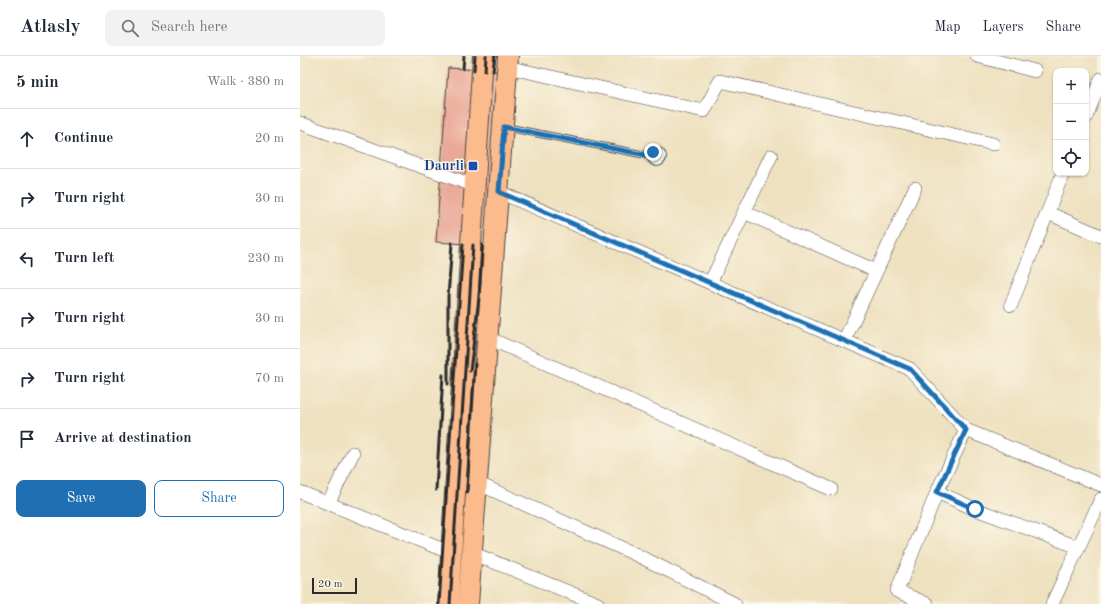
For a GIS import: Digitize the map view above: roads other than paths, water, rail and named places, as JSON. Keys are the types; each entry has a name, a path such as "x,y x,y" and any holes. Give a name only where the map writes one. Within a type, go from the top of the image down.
{"main road":[{"path":"448,604 482,56"},
{"path":"468,604 508,62"}],"street":[{"path":"977,56 1035,71"},
{"path":"508,62 704,111 720,81 993,144"},
{"path":"1089,109 1101,79"},
{"path":"300,123 475,186"},
{"path":"710,283 771,156"},
{"path":"1011,305 1063,176"},
{"path":"844,340 915,188"},
{"path":"499,192 910,369 966,430 1101,485"},
{"path":"744,212 876,271"},
{"path":"1048,213 1101,236"},
{"path":"488,338 831,489"},
{"path":"927,604 897,592 937,492 966,430"},
{"path":"328,504 353,453"},
{"path":"477,483 637,555 735,604"},
{"path":"300,492 451,553"},
{"path":"937,492 975,509 1078,547"},
{"path":"1052,604 1101,499"},
{"path":"472,553 598,604"}],"lane":[{"path":"504,127 651,156"}],"railway":[{"path":"463,69 464,56"},
{"path":"474,70 475,56"},
{"path":"485,71 486,56"},
{"path":"493,71 495,56"},
{"path":"448,384 448,297 452,243"},
{"path":"439,604 463,244"},
{"path":"450,604 473,245"},
{"path":"470,371 479,298 482,245"},
{"path":"467,492 475,364"},
{"path":"436,490 443,375"}],"place":[{"name":"Daurli","path":"473,166"}]}
